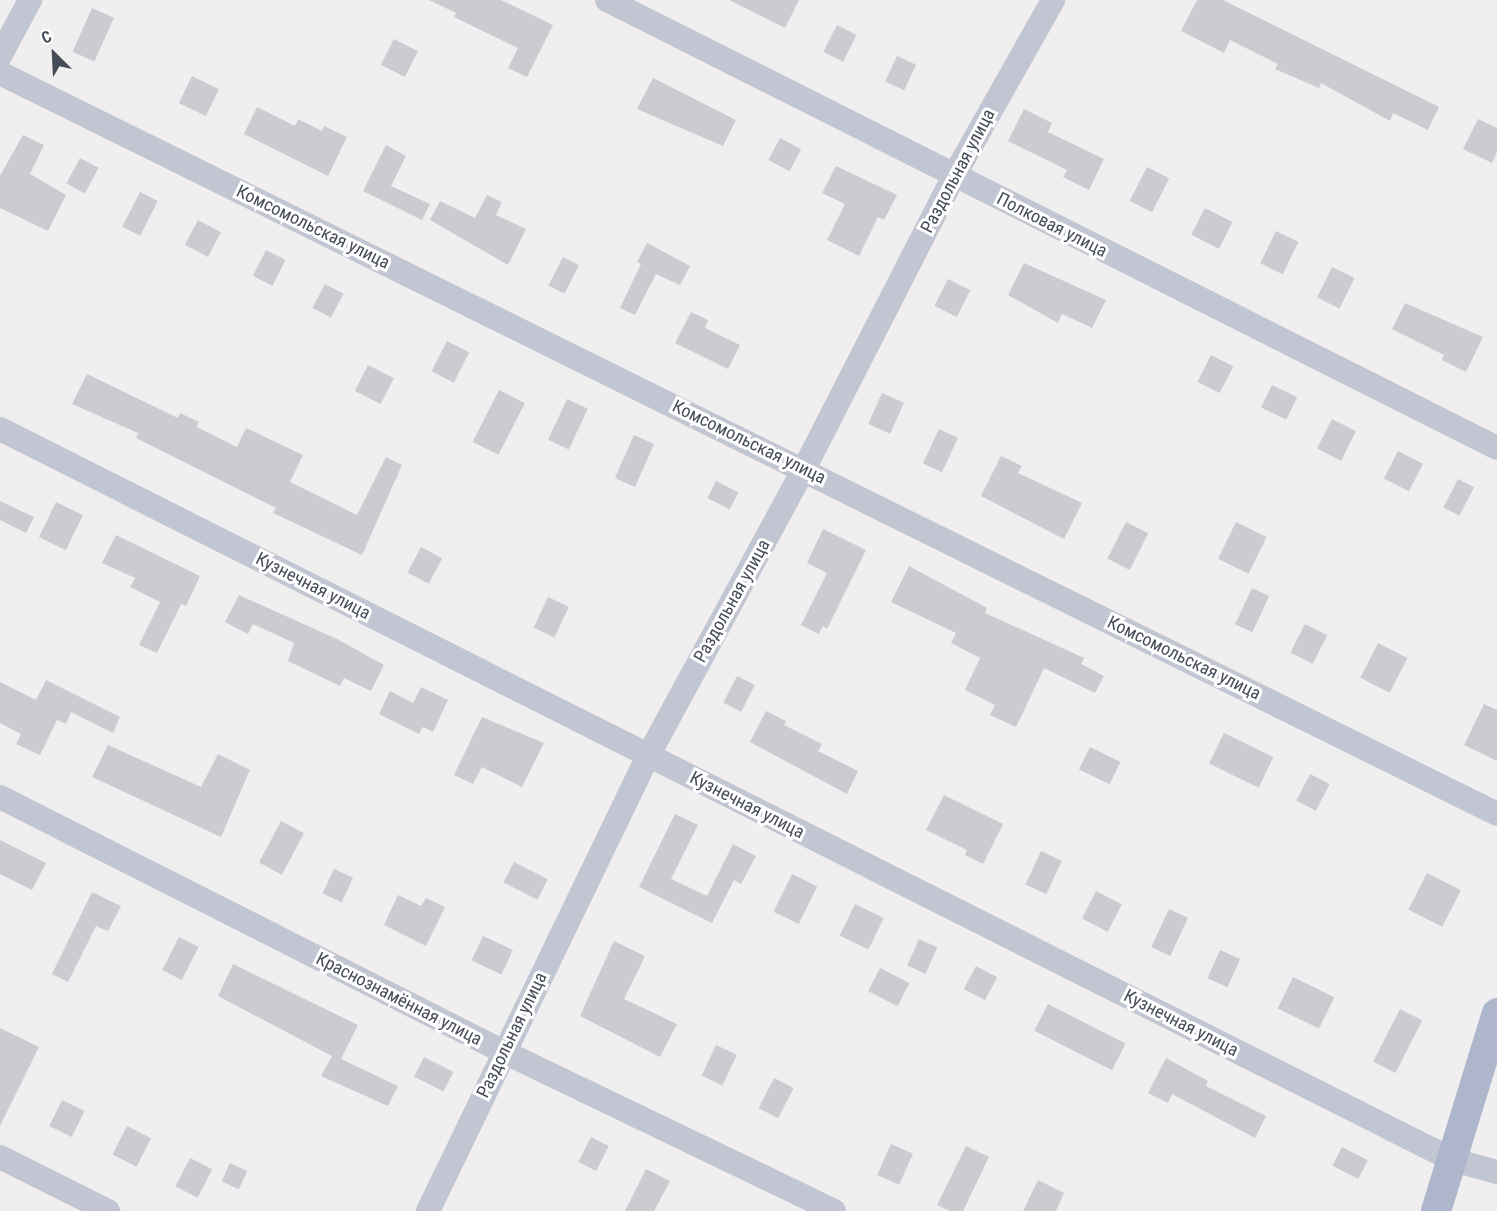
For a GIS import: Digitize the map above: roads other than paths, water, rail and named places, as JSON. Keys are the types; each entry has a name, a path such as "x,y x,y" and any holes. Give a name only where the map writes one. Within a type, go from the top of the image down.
{"main road":[{"path":"1436,1211 1497,1013"}],"street":[{"path":"0,56 30,0"},
{"name":"Полковая улица","path":"607,0 1497,448"},
{"name":"Раздольная улица","path":"428,1211 648,756 804,469 954,176 1053,0"},
{"name":"Комсомольская улица","path":"0,73 1497,814"},
{"name":"Кузнечная улица","path":"0,429 1453,1160 1497,1172"},
{"name":"Краснознамённая улица","path":"0,796 504,1052 834,1211"},
{"path":"0,1157 108,1211"}]}
